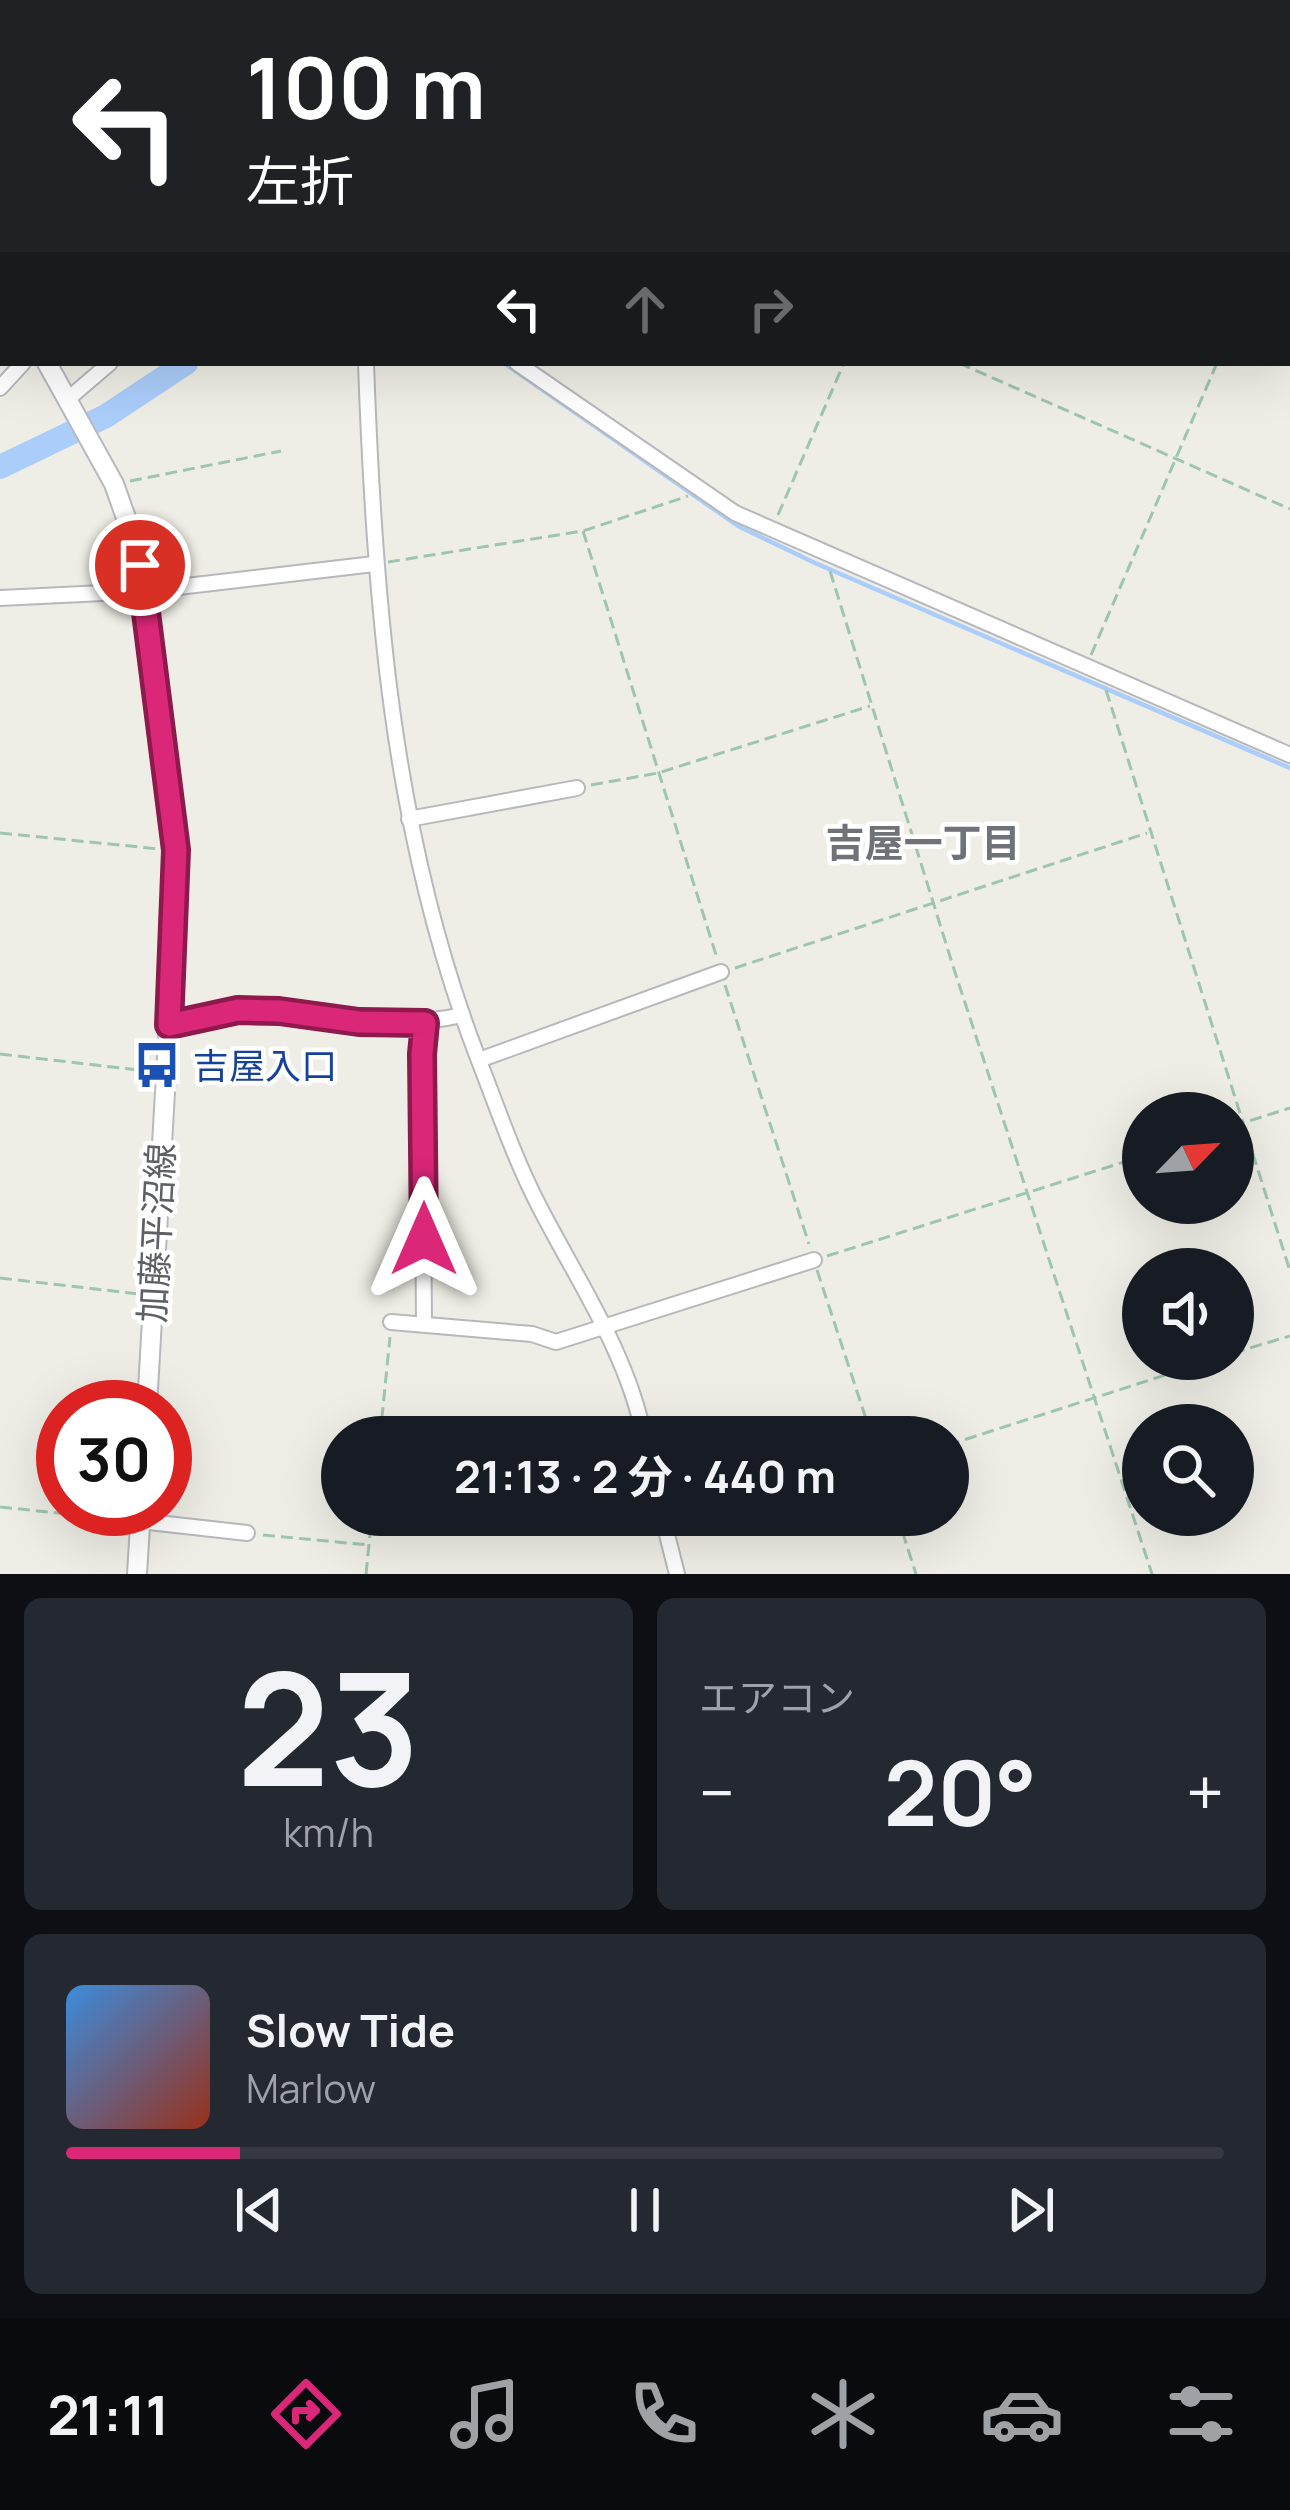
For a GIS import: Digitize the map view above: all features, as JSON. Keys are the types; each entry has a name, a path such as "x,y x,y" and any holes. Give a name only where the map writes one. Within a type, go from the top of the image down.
{"main road":[{"name":"加藤平沼線","path":"51,366 114,484 136,545 176,850 148,1380"},
{"path":"137,1574 140,1536"}],"street":[{"path":"68,399 106,366"},
{"path":"366,366 380,631 409,819 462,1015 479,1060 536,1200 605,1329 640,1416"},
{"path":"522,366 734,513 1290,755"},
{"path":"0,598 144,591 374,565"},
{"path":"409,819 578,788"},
{"path":"479,1060 722,972"},
{"path":"169,1025 238,1010 359,1022 425,1023 462,1015"},
{"path":"424,1324 425,1023"},
{"path":"391,1322 532,1334 556,1342 814,1260"},
{"path":"192,1524 247,1533"},
{"path":"668,1536 677,1574"}],"path":[{"path":"772,530 843,366"},
{"path":"966,366 1290,509"},
{"path":"1085,668 1216,366"},
{"path":"114,484 281,451"},
{"path":"374,565 583,531 703,491"},
{"path":"583,531 865,1416"},
{"path":"832,559 830,574 871,705 1152,1574"},
{"path":"1104,695 1234,1092"},
{"path":"578,788 658,773 871,705"},
{"path":"722,972 1150,832"},
{"path":"0,833 176,850"},
{"path":"0,1054 165,1073"},
{"path":"1254,1120 1290,1108"},
{"path":"1254,1155 1290,1271"},
{"path":"814,1260 1122,1163"},
{"path":"0,1278 153,1296"},
{"path":"382,1416 391,1322"},
{"path":"1254,1347 1290,1336"},
{"path":"969,1438 1146,1380"},
{"path":"0,1507 36,1509"},
{"path":"247,1533 369,1545"},
{"path":"366,1574 370,1536"},
{"path":"904,1536 916,1574"}],"waterway":[{"path":"0,467 106,416 181,366"},
{"path":"508,366 738,526 1290,768"}],"place":[{"name":"吉屋入口","path":"157,1065"}],"district":[{"name":"吉屋一丁目","path":"923,842"}],"route":[{"path":"140,565 176,850 169,1025 238,1010 425,1023 424,1239"}]}
